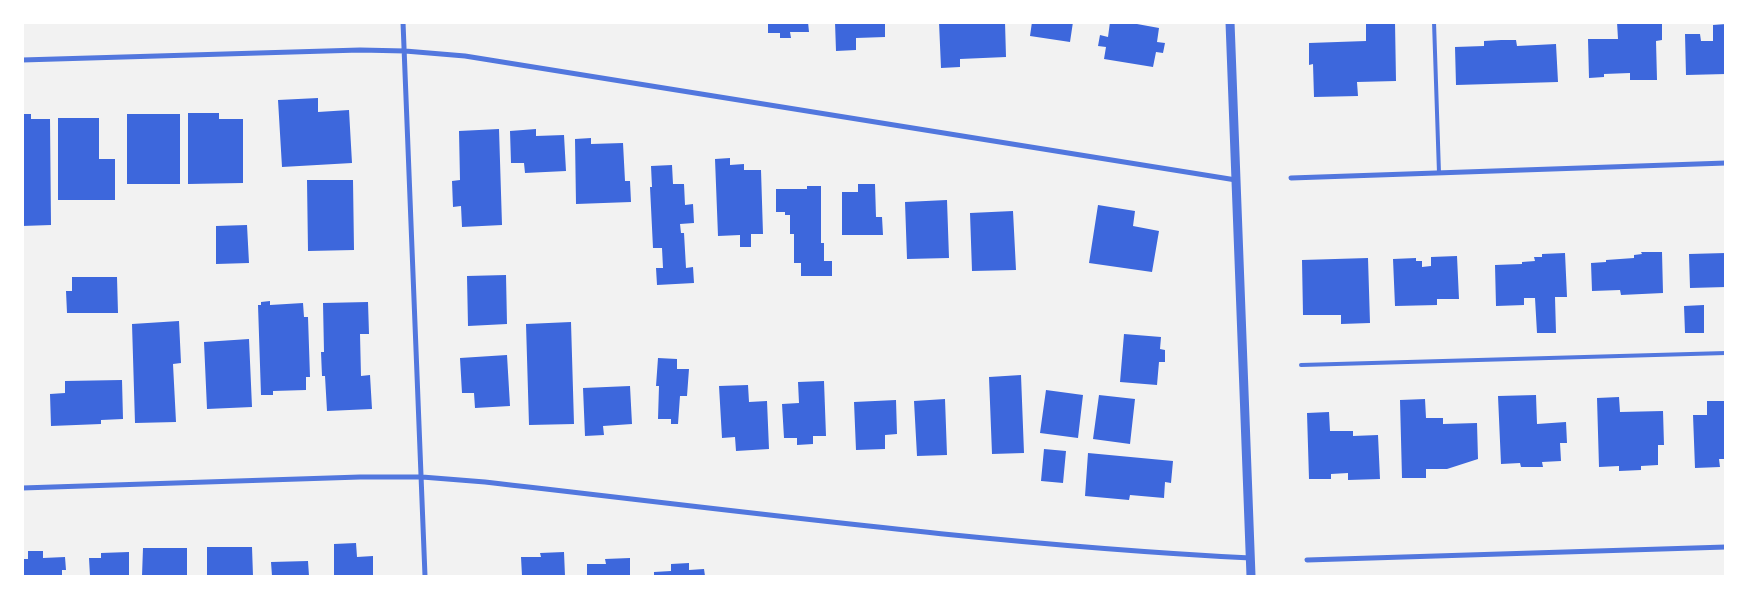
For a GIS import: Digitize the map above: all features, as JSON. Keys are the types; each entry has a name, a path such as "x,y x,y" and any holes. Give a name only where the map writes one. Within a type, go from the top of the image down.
{"street":[{"path":"403,22 425,576"},
{"path":"1230,22 1251,576"},
{"path":"22,60 360,50 404,51 475,58 1236,180"},
{"path":"1292,178 1726,163"},
{"path":"22,488 360,477 422,477 485,482 1021,542 1161,554 1251,558"},
{"path":"1307,560 1726,547"}],"lane":[{"path":"1434,22 1439,173"},
{"path":"1301,365 1726,353"}],"building":[{"path":"768,22 808,22 809,32 790,32 791,38 780,38 780,33 768,33"},
{"path":"835,22 885,22 885,37 856,38 856,50 836,51"},
{"path":"939,22 1005,22 1006,57 960,59 960,67 941,68"},
{"path":"1032,22 1073,22 1070,42 1030,36"},
{"path":"1110,22 1126,22 1159,28 1157,42 1165,43 1163,53 1156,52 1153,67 1104,59 1106,47 1098,46 1100,35 1108,37"},
{"path":"1366,22 1395,22 1396,81 1357,82 1358,96 1314,97 1313,64 1309,65 1309,43 1366,41"},
{"path":"1617,22 1662,22 1662,40 1656,41 1657,80 1630,80 1630,73 1604,74 1604,77 1589,78 1588,39 1618,39"},
{"path":"1726,24 1726,74 1686,75 1685,34 1700,34 1701,41 1713,41 1713,25"},
{"path":"1516,40 1517,46 1556,44 1558,82 1456,85 1455,47 1484,46 1484,41"},
{"path":"318,98 318,112 349,110 352,163 282,167 278,100"},
{"path":"188,113 219,113 219,119 243,119 243,183 188,184"},
{"path":"22,114 31,114 31,119 50,119 51,225 22,226"},
{"path":"127,114 180,114 180,184 127,184"},
{"path":"58,118 99,118 99,159 115,159 115,200 58,200"},
{"path":"499,129 502,225 462,227 461,206 453,207 452,181 460,180 459,131"},
{"path":"536,129 536,136 564,135 566,171 525,173 524,163 511,163 510,131"},
{"path":"591,138 591,144 623,143 625,181 630,181 631,202 576,204 575,139"},
{"path":"730,158 730,165 744,164 744,170 761,170 763,234 751,234 751,247 740,247 740,235 718,236 715,159"},
{"path":"672,165 673,184 684,184 685,205 693,204 694,223 680,224 681,233 684,233 686,268 693,267 694,283 657,285 656,268 663,268 662,248 653,248 650,187 652,187 651,166"},
{"path":"307,180 353,180 354,250 308,251"},
{"path":"858,184 875,184 876,217 882,217 883,235 842,235 842,192 858,192"},
{"path":"807,186 821,186 821,243 824,243 824,261 832,261 832,276 801,276 801,263 794,263 794,234 790,234 790,215 785,215 785,212 776,212 776,189 807,189"},
{"path":"947,200 949,258 907,259 905,202"},
{"path":"1098,205 1135,211 1133,226 1159,231 1152,272 1089,263"},
{"path":"1013,211 1016,270 972,271 970,213"},
{"path":"247,225 249,263 216,264 216,226"},
{"path":"1641,252 1662,252 1663,293 1621,295 1620,290 1592,291 1591,263 1634,258 1634,255 1642,254"},
{"path":"1565,253 1567,297 1555,297 1556,333 1537,333 1535,298 1524,298 1524,305 1496,306 1495,265 1522,264 1522,262 1535,261 1534,257 1542,257 1542,254"},
{"path":"1726,253 1726,287 1690,288 1689,254"},
{"path":"1457,256 1459,299 1437,299 1437,305 1395,306 1393,259 1416,258 1416,261 1422,261 1422,267 1431,266 1431,257"},
{"path":"1368,258 1370,323 1341,324 1341,315 1303,315 1302,260"},
{"path":"506,275 507,324 468,326 467,276"},
{"path":"72,277 117,277 118,313 67,313 66,291 72,291"},
{"path":"270,301 270,305 303,303 304,317 308,317 310,377 306,377 306,390 273,391 273,395 261,395 258,305 261,305 261,302"},
{"path":"368,302 369,334 360,334 361,376 370,375 372,409 327,411 325,376 322,376 321,352 324,352 323,303"},
{"path":"1704,305 1704,333 1685,333 1684,306"},
{"path":"179,321 181,363 173,364 176,422 135,423 132,324"},
{"path":"571,322 574,424 529,425 526,324"},
{"path":"1124,334 1161,337 1160,349 1165,350 1165,362 1159,362 1157,385 1120,382"},
{"path":"249,339 252,407 207,409 204,342"},
{"path":"507,355 510,406 475,408 474,393 462,393 460,358"},
{"path":"658,358 677,359 677,369 689,369 687,396 680,396 678,424 671,424 671,419 658,419 659,386 656,386"},
{"path":"1021,375 1024,453 992,454 989,377"},
{"path":"122,380 123,419 101,420 101,424 51,426 50,394 65,393 65,381"},
{"path":"824,381 826,436 813,436 813,444 797,445 797,438 784,438 782,404 799,403 798,382"},
{"path":"748,385 749,402 767,401 769,449 736,451 735,437 722,438 719,386"},
{"path":"630,386 632,424 603,426 604,435 585,436 583,388"},
{"path":"1046,390 1083,395 1078,438 1040,433"},
{"path":"1099,395 1135,399 1130,444 1093,439"},
{"path":"1536,395 1537,424 1566,422 1567,443 1560,443 1561,461 1542,462 1543,467 1521,467 1520,463 1501,464 1498,396"},
{"path":"1619,397 1620,412 1663,411 1664,445 1658,445 1658,465 1641,466 1641,470 1619,471 1619,466 1599,467 1597,398"},
{"path":"945,399 947,455 917,456 914,401"},
{"path":"1425,399 1426,418 1443,418 1443,424 1477,423 1478,459 1447,469 1426,469 1426,478 1402,478 1400,400"},
{"path":"896,400 897,434 885,435 885,449 856,450 854,402"},
{"path":"1707,401 1726,401 1726,459 1719,459 1720,467 1695,468 1693,415 1707,415"},
{"path":"1329,412 1330,431 1353,431 1353,436 1378,435 1380,479 1348,480 1348,473 1331,474 1331,479 1309,479 1307,413"},
{"path":"1044,449 1066,451 1063,483 1041,481"},
{"path":"1088,453 1173,461 1171,483 1165,482 1164,498 1130,495 1129,500 1085,496"},
{"path":"356,543 357,557 373,556 373,576 334,576 334,544"},
{"path":"207,547 252,547 253,576 207,576"},
{"path":"143,548 187,548 187,576 142,576"},
{"path":"28,551 43,551 43,558 65,557 66,570 62,570 62,576 22,576 22,559 28,559"},
{"path":"129,552 129,576 90,576 89,558 101,558 101,553"},
{"path":"564,552 565,576 522,576 521,557 541,557 540,553"},
{"path":"630,558 630,576 587,576 587,564 606,564 605,559"},
{"path":"308,561 309,576 272,576 271,562"},
{"path":"689,563 689,570 704,569 705,576 654,576 654,572 671,571 671,564"}]}
